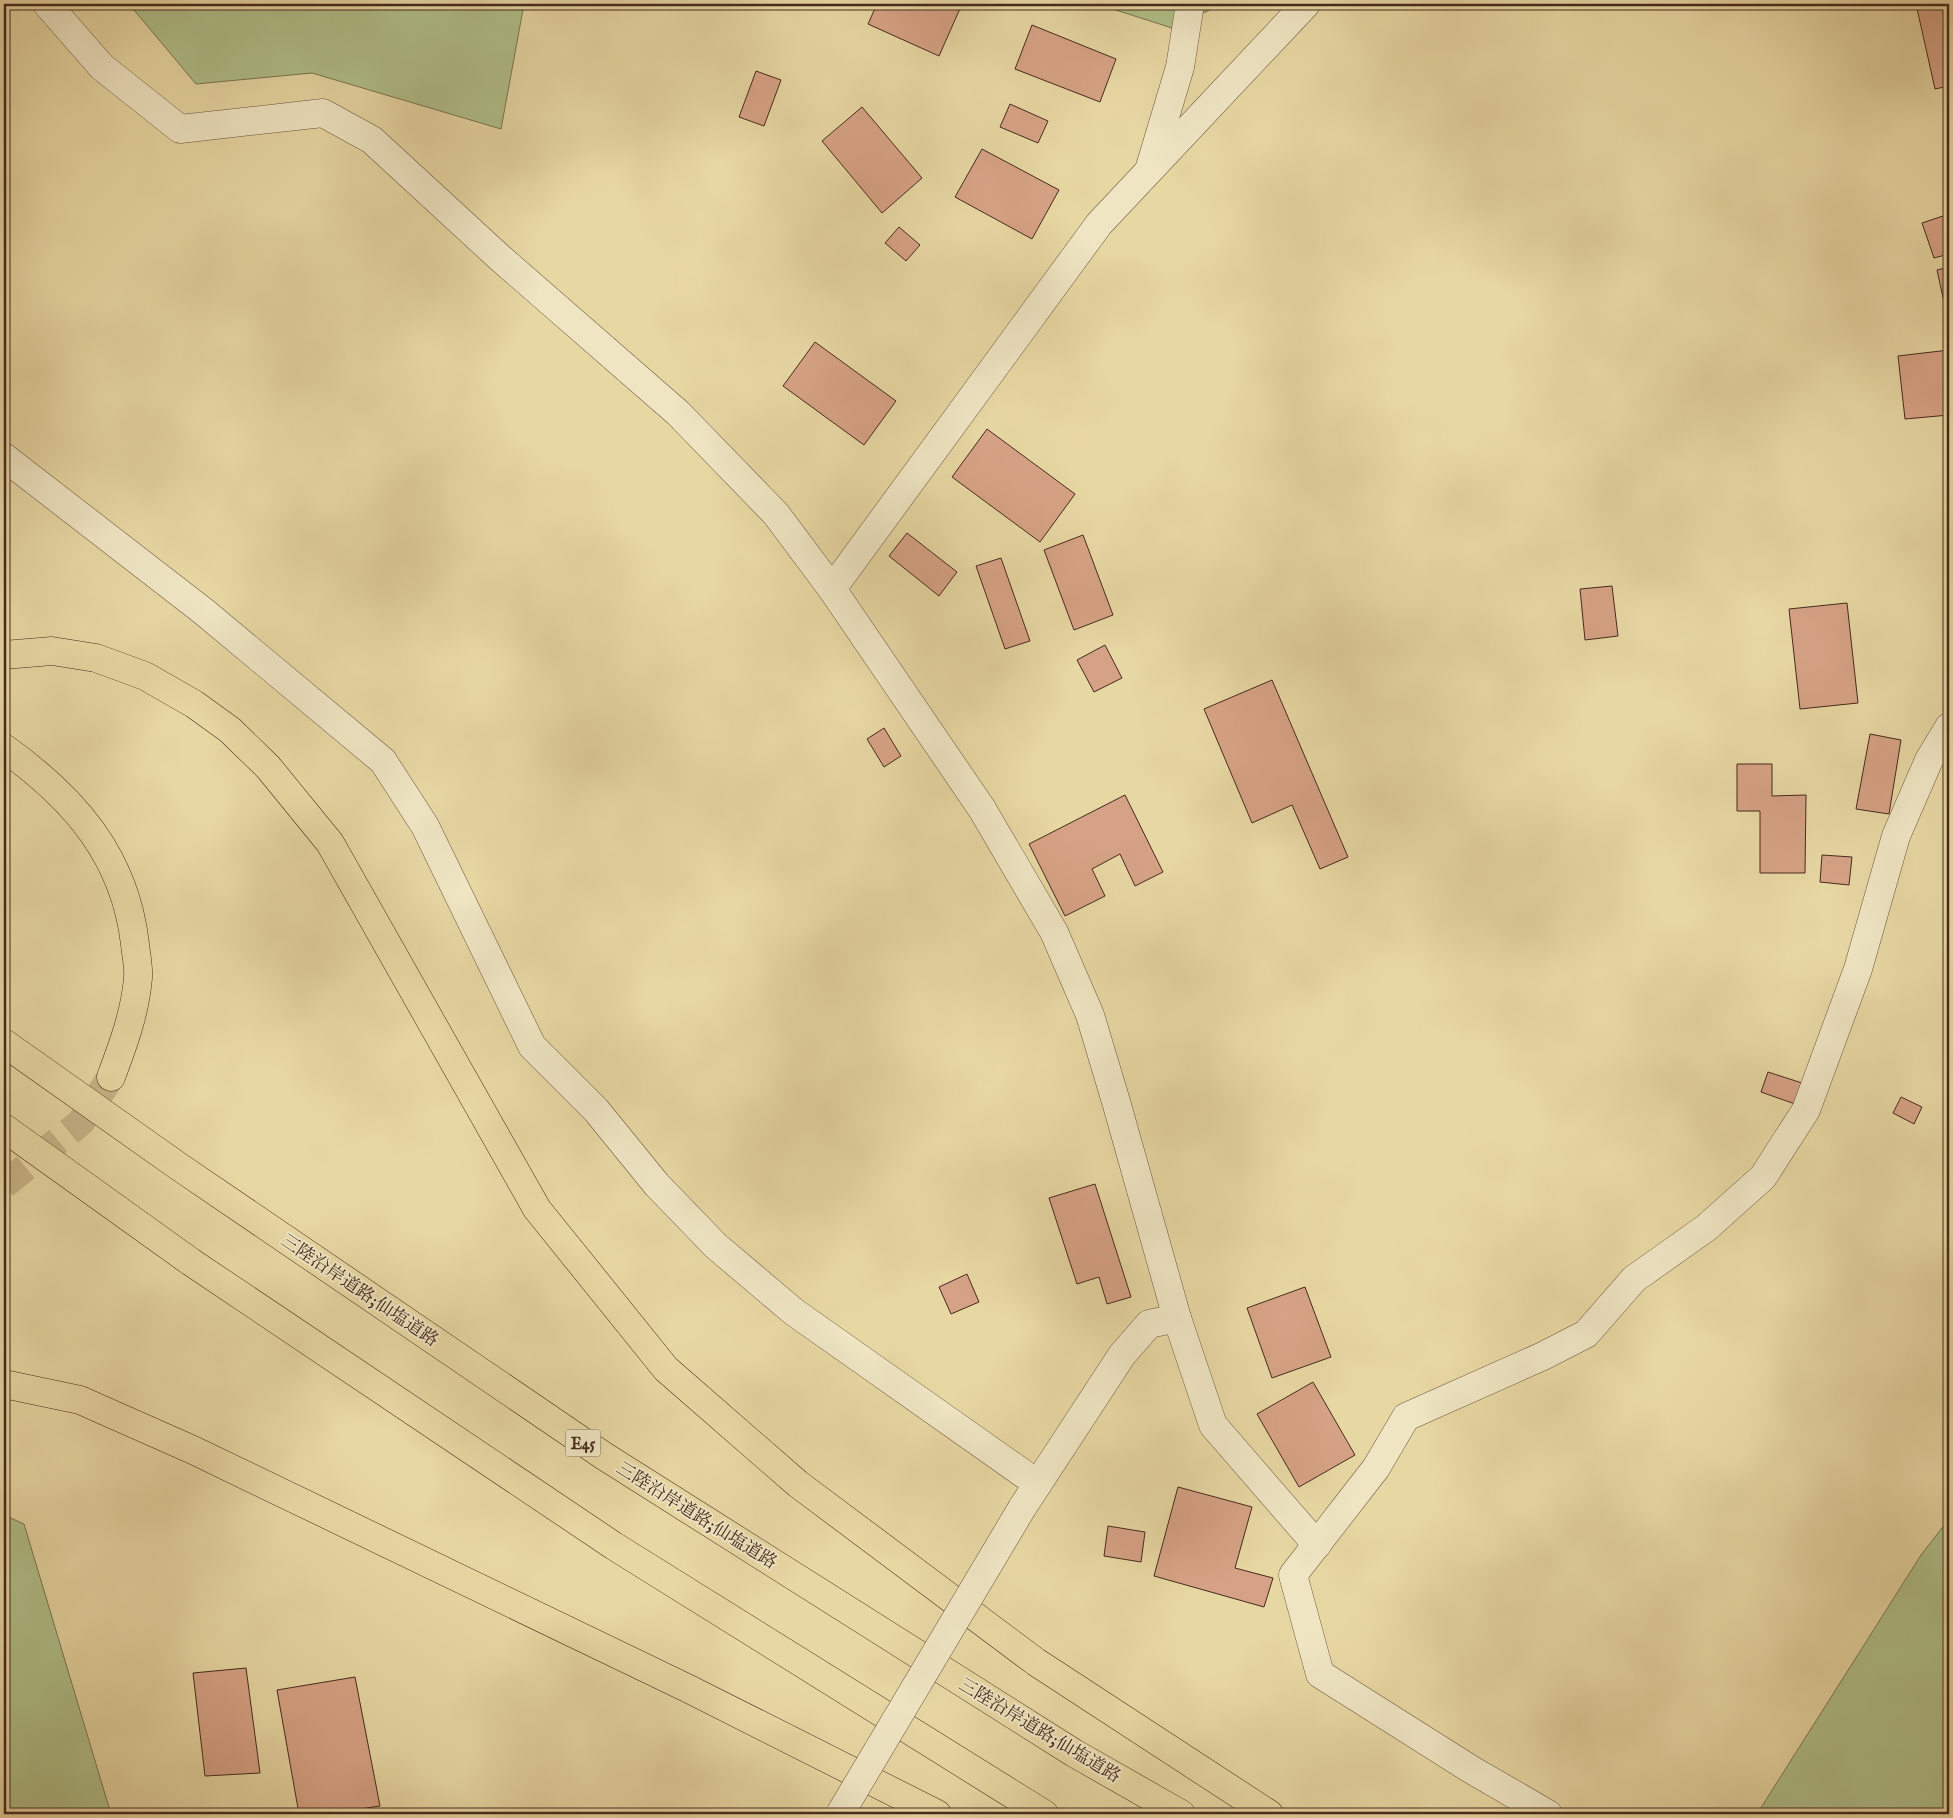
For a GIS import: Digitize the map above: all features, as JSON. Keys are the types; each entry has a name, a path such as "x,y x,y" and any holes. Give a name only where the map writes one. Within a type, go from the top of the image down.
{"highway":[{"path":"4,655 52,651 96,658 145,676 194,704 230,730 268,767 330,843 537,1208 666,1369 798,1484 1036,1662 1269,1814"},
{"path":"4,748 30,766 70,804 95,834 118,875 133,928 138,977 129,1027 111,1077"},
{"name":"三陸沿岸道路;仙塩道路","path":"4,1043 186,1172 604,1456 1074,1753 1181,1814"},
{"path":"4,1128 191,1262 614,1546 1044,1814"},
{"path":"4,1384 80,1400 193,1450 689,1689 937,1814"}],"street":[{"path":"47,4 102,68 180,129 322,113 372,140 499,257 678,413 776,514 832,589 982,809 1054,932 1090,1015 1177,1318 1213,1425 1317,1545"},
{"path":"1148,172 1180,67 1190,4"},
{"path":"832,589 1099,224 1306,4"},
{"path":"4,457 203,611 382,761 425,826 532,1046 596,1110 658,1184 716,1246 794,1312 1038,1484"},
{"path":"1548,1814 1472,1770 1320,1674 1293,1575 1376,1468 1406,1417 1543,1356 1586,1334 1634,1279 1706,1228 1763,1177 1806,1110 1858,969 1896,836 1929,760 1949,727"},
{"path":"840,1814 1022,1508 1122,1355 1149,1324 1177,1318"}],"green space":[{"path":"129,4 524,4 501,129 312,73 196,84"},
{"path":"1097,4 1222,4 1172,28"},
{"path":"4,1515 24,1524 111,1814 4,1814"},
{"path":"1949,1519 1949,1814 1757,1814 1921,1555"}],"building":[{"path":"877,4 962,4 939,56 868,24"},
{"path":"1916,4 1949,4 1949,86 1935,89"},
{"path":"1032,25 1116,59 1100,102 1015,69"},
{"path":"756,71 781,80 764,126 739,117"},
{"path":"1010,104 1048,121 1038,143 1000,127"},
{"path":"862,107 922,178 882,213 822,141"},
{"path":"982,149 1059,190 1032,239 955,197"},
{"path":"1949,214 1949,254 1934,258 1922,223"},
{"path":"899,227 920,245 906,261 885,243"},
{"path":"1949,267 1949,325 1937,270"},
{"path":"815,342 896,401 864,445 783,386"},
{"path":"1949,350 1949,415 1905,419 1898,356"},
{"path":"987,429 1075,494 1040,542 952,477"},
{"path":"907,533 957,572 939,596 889,556"},
{"path":"1083,535 1113,615 1074,630 1044,550"},
{"path":"1001,558 1030,641 1005,649 976,566"},
{"path":"1612,586 1618,636 1585,640 1580,589"},
{"path":"1847,603 1858,703 1800,709 1789,609"},
{"path":"1105,645 1122,678 1094,692 1077,660"},
{"path":"1272,680 1348,857 1320,869 1292,805 1252,823 1204,709"},
{"path":"884,728 901,756 884,767 867,739"},
{"path":"1870,734 1901,740 1889,814 1856,809"},
{"path":"1737,764 1772,764 1772,796 1806,795 1805,873 1760,873 1760,811 1737,811"},
{"path":"1125,795 1163,872 1135,886 1120,854 1092,869 1105,896 1065,916 1029,844"},
{"path":"1822,855 1852,857 1849,885 1820,882"},
{"path":"1768,1072 1802,1083 1795,1104 1761,1092"},
{"path":"1901,1097 1922,1107 1914,1124 1893,1113"},
{"path":"1095,1184 1131,1297 1107,1304 1099,1277 1077,1284 1049,1198"},
{"path":"967,1274 979,1302 951,1314 939,1287"},
{"path":"1305,1287 1331,1357 1272,1378 1247,1308"},
{"path":"1313,1382 1355,1455 1299,1487 1257,1414"},
{"path":"1178,1487 1252,1507 1235,1568 1273,1578 1264,1607 1154,1576"},
{"path":"1108,1526 1145,1532 1141,1562 1104,1556"},
{"path":"246,1668 260,1773 205,1776 193,1673"},
{"path":"355,1677 380,1806 327,1814 299,1814 277,1690"}],"tunnel":[{"path":"4,1185 81,1122 111,1077"}]}
